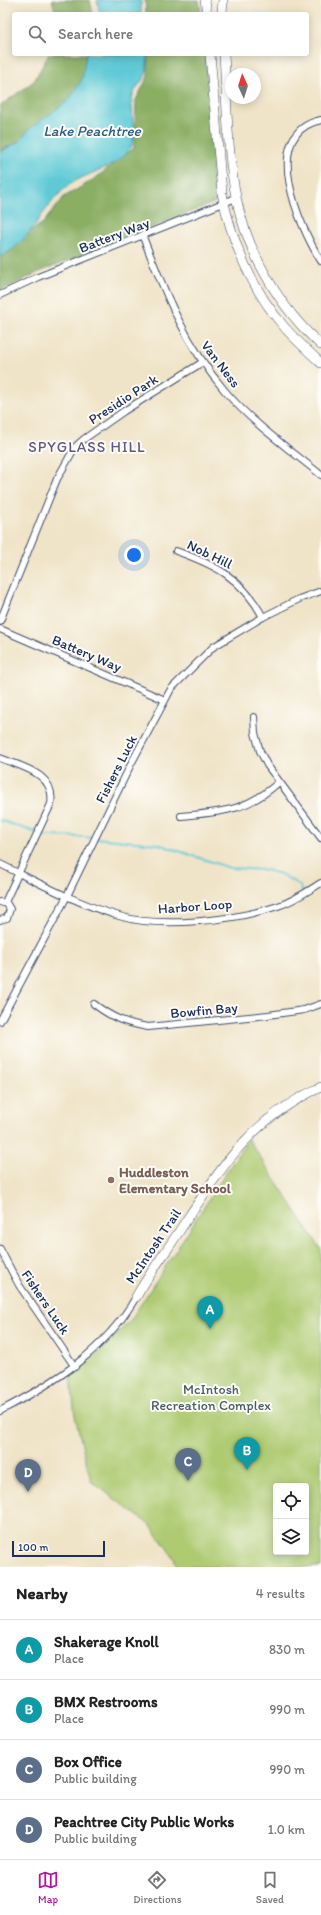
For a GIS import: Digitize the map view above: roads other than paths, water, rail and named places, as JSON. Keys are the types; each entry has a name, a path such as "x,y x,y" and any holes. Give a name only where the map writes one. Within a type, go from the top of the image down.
{"main road":[{"path":"205,0 207,12"},
{"path":"220,0 221,12"},
{"path":"221,12 223,0"},
{"path":"210,56 218,158 224,203 241,256 254,282 285,328 321,363"},
{"path":"224,56 236,198 253,251 278,295 298,321 321,345"},
{"name":"McIntosh Trail","path":"136,1297 209,1187 236,1150 266,1119 295,1100 321,1087"}],"street":[{"path":"321,120 304,126 296,135 287,155 287,167 302,223 311,246 321,261"},
{"name":"Battery Way","path":"0,295 38,277 236,198"},
{"name":"Van Ness","path":"143,236 169,303 203,362 226,392 270,434 321,475"},
{"name":"Presidio Park","path":"0,621 57,479 75,447 84,439 124,412 203,362"},
{"name":"Nob Hill","path":"176,551 208,564 232,577 254,600 263,617"},
{"name":"Fishers Luck","path":"0,1021 67,896 171,689 213,647 263,617 299,599 321,591"},
{"name":"Battery Way","path":"0,629 165,700"},
{"path":"254,717 255,733 260,751 279,782 321,838"},
{"path":"0,758 40,774 52,790 51,804 18,873 2,902 9,907 10,912 7,918 0,920"},
{"path":"181,816 230,811 260,797 279,782"},
{"name":"Harbor Loop","path":"0,864 67,896 121,917 164,922 218,918 253,913 280,906 321,883"},
{"name":"Bowfin Bay","path":"94,1004 109,1016 129,1024 148,1027 268,1016 304,1010 321,1004"},
{"name":"Fishers Luck","path":"0,1249 19,1285 74,1366"},
{"name":"McIntosh Trail","path":"0,1411 58,1379 102,1343 136,1297"}],"water":[{"path":"97,0 141,0 141,12 100,12"},
{"name":"Lake Peachtree","path":"86,56 147,56 147,66 144,78 135,90 132,99 134,136 132,145 122,158 81,178 63,190 21,242 0,257 0,152 20,141 28,130 69,100 82,79"}],"waterway":[{"path":"0,820 46,836 84,837 158,844 230,868 265,870 281,874 299,885 304,893"}],"place":[{"name":"Huddleston Elementary School","path":"111,1180"},
{"name":"Shakerage Knoll","path":"210,1329"},
{"name":"BMX Restrooms","path":"247,1470"},
{"name":"Box Office","path":"188,1481"},
{"name":"Peachtree City Public Works","path":"28,1492"}],"district":[{"name":"SPYGLASS HILL","path":"87,447"}],"park label":[{"name":"McIntosh Recreation Complex","path":"211,1398"}]}
